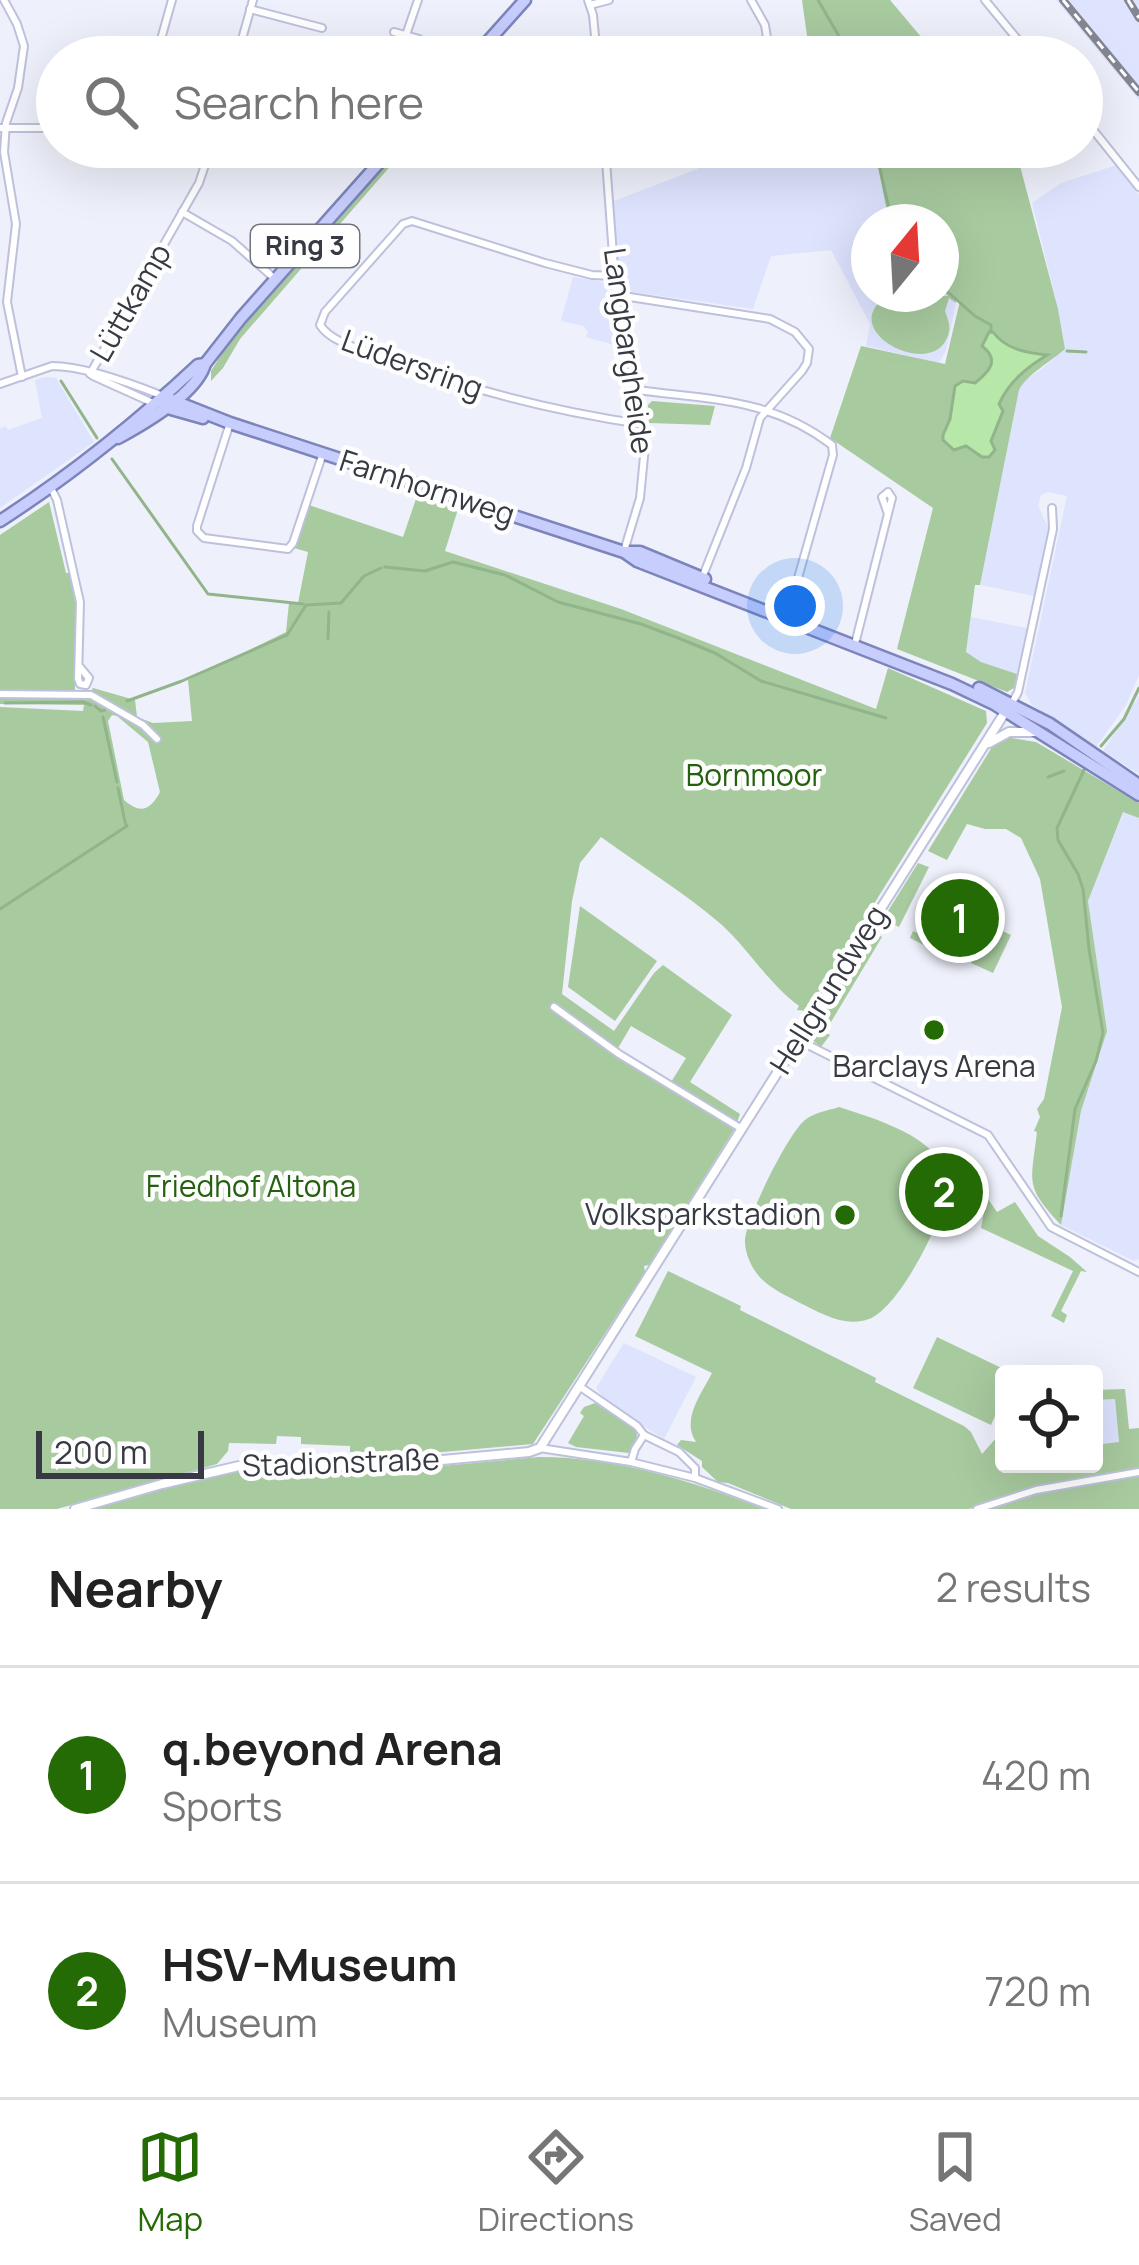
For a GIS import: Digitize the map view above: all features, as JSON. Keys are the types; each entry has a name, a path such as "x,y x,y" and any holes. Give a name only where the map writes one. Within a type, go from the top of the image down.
{"main road":[{"path":"493,36 525,1"},
{"name":"Ring 3","path":"205,364 374,168"},
{"path":"0,521 118,437 144,424 198,365 205,364 190,386 165,402"},
{"path":"190,386 199,411"},
{"name":"Farnhornweg","path":"165,402 624,552 1009,707"},
{"name":"Farnhornweg","path":"165,402 230,422"},
{"name":"Farnhornweg","path":"624,552 640,552 1009,707"},
{"path":"1009,707 1139,795"},
{"path":"1009,707 1050,724 1139,785"}],"street":[{"path":"4,0 23,46 18,88 3,129 16,224 7,302 22,376"},
{"path":"162,36 172,0"},
{"path":"406,35 418,0"},
{"path":"594,36 589,2 609,0"},
{"path":"751,0 767,36"},
{"path":"985,0 1015,36"},
{"path":"243,36 252,4 322,28"},
{"path":"394,32 409,36"},
{"path":"3,129 36,128"},
{"path":"1103,142 1139,187"},
{"name":"Lüttkamp","path":"0,384 57,366 90,374 205,168"},
{"name":"Langbargheide","path":"606,168 617,309 638,390 645,446 637,511 624,552"},
{"path":"182,212 232,241 275,279"},
{"name":"Lüdersring","path":"615,276 545,263 412,221 403,224 341,294 320,325 328,335 354,346 471,388 641,424"},
{"path":"617,295 757,316 783,324 808,344 807,363 760,418 746,468 702,578"},
{"name":"Farnhornweg","path":"90,374 165,402"},
{"path":"638,390 769,409 829,442 833,448 788,614"},
{"path":"230,422 197,526 200,535 213,540 288,549 323,453"},
{"path":"50,487 80,602 79,666 89,680 84,690"},
{"name":"Hellgrundweg","path":"540,1448 1009,707 1021,679 1051,538 1052,508"},
{"path":"856,640 888,514"},
{"path":"0,694 84,690 143,725 157,739"},
{"path":"983,747 1009,732 1041,733"},
{"path":"554,1007 619,1054 742,1129"},
{"path":"799,1040 982,1131 1051,1227 1139,1272"},
{"path":"579,1386 644,1435 686,1457 695,1468 695,1478"},
{"path":"631,1462 644,1435"},
{"path":"540,1448 695,1478 778,1509"},
{"name":"Stadionstraße","path":"74,1509 239,1466 377,1466 540,1448"},
{"path":"977,1509 1036,1490 1139,1472"}],"shaded area":[{"path":"1056,0 1139,0 1139,100 1103,57 1103,36 1086,36"},
{"path":"1117,165 1139,195 1139,675 1126,705 1096,747 1032,705 1025,693 1067,496 1041,495 1038,506 1049,529 1035,596 980,585 1019,390 1065,349 1032,203 1061,183"},
{"path":"700,168 878,168 885,204 851,204 851,288 831,250 771,256 753,309 626,291 619,284 614,201"},
{"path":"573,277 606,285 616,332 614,345 586,337 584,326 561,321"},
{"path":"864,312 954,312 939,363 866,346 870,324"},
{"path":"989,332 1017,349 1047,355 1019,376 1003,396 999,404 1003,411 991,441 995,450 982,457 966,446 954,450 943,435 955,386 963,381 975,383 991,365 991,356 982,346"},
{"path":"56,378 94,442 0,508 0,428 8,430 42,418 35,380"},
{"path":"971,617 1027,628 1017,674 966,653"},
{"path":"1139,696 1139,774 1103,751"},
{"path":"1124,811 1139,818 1139,1259 1134,1261 1061,1225 1081,1111 1107,1031 1088,901"},
{"path":"624,1343 696,1377 664,1439 607,1403 596,1388"},
{"path":"1115,1399 1119,1443 1103,1444 1103,1400"}],"green space":[{"path":"802,0 890,0 920,36 807,36"},
{"path":"380,168 389,168 240,339 211,381 211,371 243,320"},
{"path":"878,168 1021,168 1058,309 1065,349 1019,390 980,585 975,585 966,652 1017,674 1014,688 1007,692 897,649 933,508 830,438 861,346 945,364 960,301 959,204 885,204","holes":["998,339 1045,356 1018,377 999,404 1003,411 989,457 943,435 955,386 963,381 975,383 990,371 993,359 982,343"]},
{"path":"874,312 945,312 949,329 936,351 921,354 889,344 872,321"},
{"path":"652,401 715,406 710,425 649,423"},
{"path":"417,496 458,509 445,551 621,609 876,709 888,668 986,711 987,723 807,1011 797,1010 799,1006 722,925 601,837 580,863 562,994 614,1031 663,965 732,1015 690,1082 740,1114 533,1444 386,1457 355,1455 350,1446 301,1444 301,1437 277,1436 276,1444 229,1443 217,1464 57,1509 0,1509 0,707 83,711 84,705 0,704 0,697 87,698 93,688 135,700 137,717 153,723 192,721 188,680 286,632 289,603 298,603 308,552 294,548 309,505 403,537","holes":["112,715 148,742 160,792 144,808 124,800 108,721","631,1026 686,1058 668,1087 614,1055"]},
{"path":"49,502 75,601 75,693 0,693 0,535"},
{"path":"1005,737 1036,742 1139,803 1139,818 1123,812 1088,901 1107,1031 1081,1111 1061,1225 1041,1201 1032,1174 1034,1131 1040,1117 1037,1109 1044,1099 1062,1007 1040,879 1021,838 1006,829 967,824 947,860 928,851 992,747"},
{"path":"918,863 929,867 899,927 883,919"},
{"path":"954,889 986,905 956,961 910,938 913,931 930,939"},
{"path":"580,906 657,961 615,1021 568,987"},
{"path":"990,925 1011,935 993,973 971,963"},
{"path":"876,933 882,937 825,1032 830,1035 821,1047 812,1040 813,1028"},
{"name":"Volksparkstadion","path":"839,1107 891,1125 927,1146 939,1163 945,1186 937,1221 918,1262 881,1312 860,1321 825,1315 773,1288 756,1273 745,1244 760,1197 798,1128 813,1115"},
{"path":"979,1186 997,1212 1015,1202 1038,1236 1087,1272 1081,1271 1061,1311 1067,1315 1064,1323 1051,1316 1073,1271 981,1228 984,1212 974,1198 962,1204 960,1199"},
{"path":"668,1271 964,1426 982,1454 995,1439 995,1473 1103,1473 1103,1444 1119,1442 1115,1399 1103,1400 1103,1390 1125,1389 1129,1429 1139,1428 1139,1469 1034,1487 969,1509 791,1509 718,1482 702,1467 702,1461 677,1445 681,1440 696,1442 692,1416 712,1373 635,1336"},
{"path":"937,1337 995,1365 995,1416 991,1425 913,1388"},
{"path":"595,1403 636,1430 629,1453 568,1443 584,1416 580,1413 584,1407"},
{"path":"539,1457 597,1461 653,1472 764,1509 90,1509 231,1471 253,1469 254,1476 331,1476"},
{"path":"1139,1475 1139,1509 986,1509 1042,1492"}],"waterway":[{"path":"818,0 839,36"},
{"path":"880,168 888,204"},
{"path":"959,302 991,325 991,332"},
{"path":"1067,351 1086,352"},
{"path":"61,381 97,438"},
{"path":"112,459 208,594 303,604"},
{"path":"385,567 425,571 453,562 505,575 558,602 641,624 715,653 761,681 886,718"},
{"path":"127,701 287,635 306,605 341,603 364,576 381,568"},
{"path":"328,639 329,612"},
{"path":"1101,746 1124,719 1139,688"},
{"path":"5,703 91,705"},
{"path":"95,706 105,710"},
{"path":"103,717 117,782"},
{"path":"1061,1216 1075,1109 1103,1033 1083,889 1058,840 1057,828 1084,770"},
{"path":"1048,777 1064,771"},
{"path":"118,788 125,822"},
{"path":"0,909 126,824"}],"railway":[{"path":"1063,0 1093,36"},
{"path":"1128,0 1139,18"},
{"path":"1103,48 1139,92"}],"place":[{"name":"q.beyond Arena","path":"960,918"},
{"name":"Barclays Arena","path":"934,1030"},
{"name":"HSV-Museum","path":"944,1192"},
{"name":"Volksparkstadion","path":"845,1215"}],"park label":[{"name":"Bornmoor","path":"754,776"},
{"name":"Friedhof Altona","path":"251,1187"}]}
